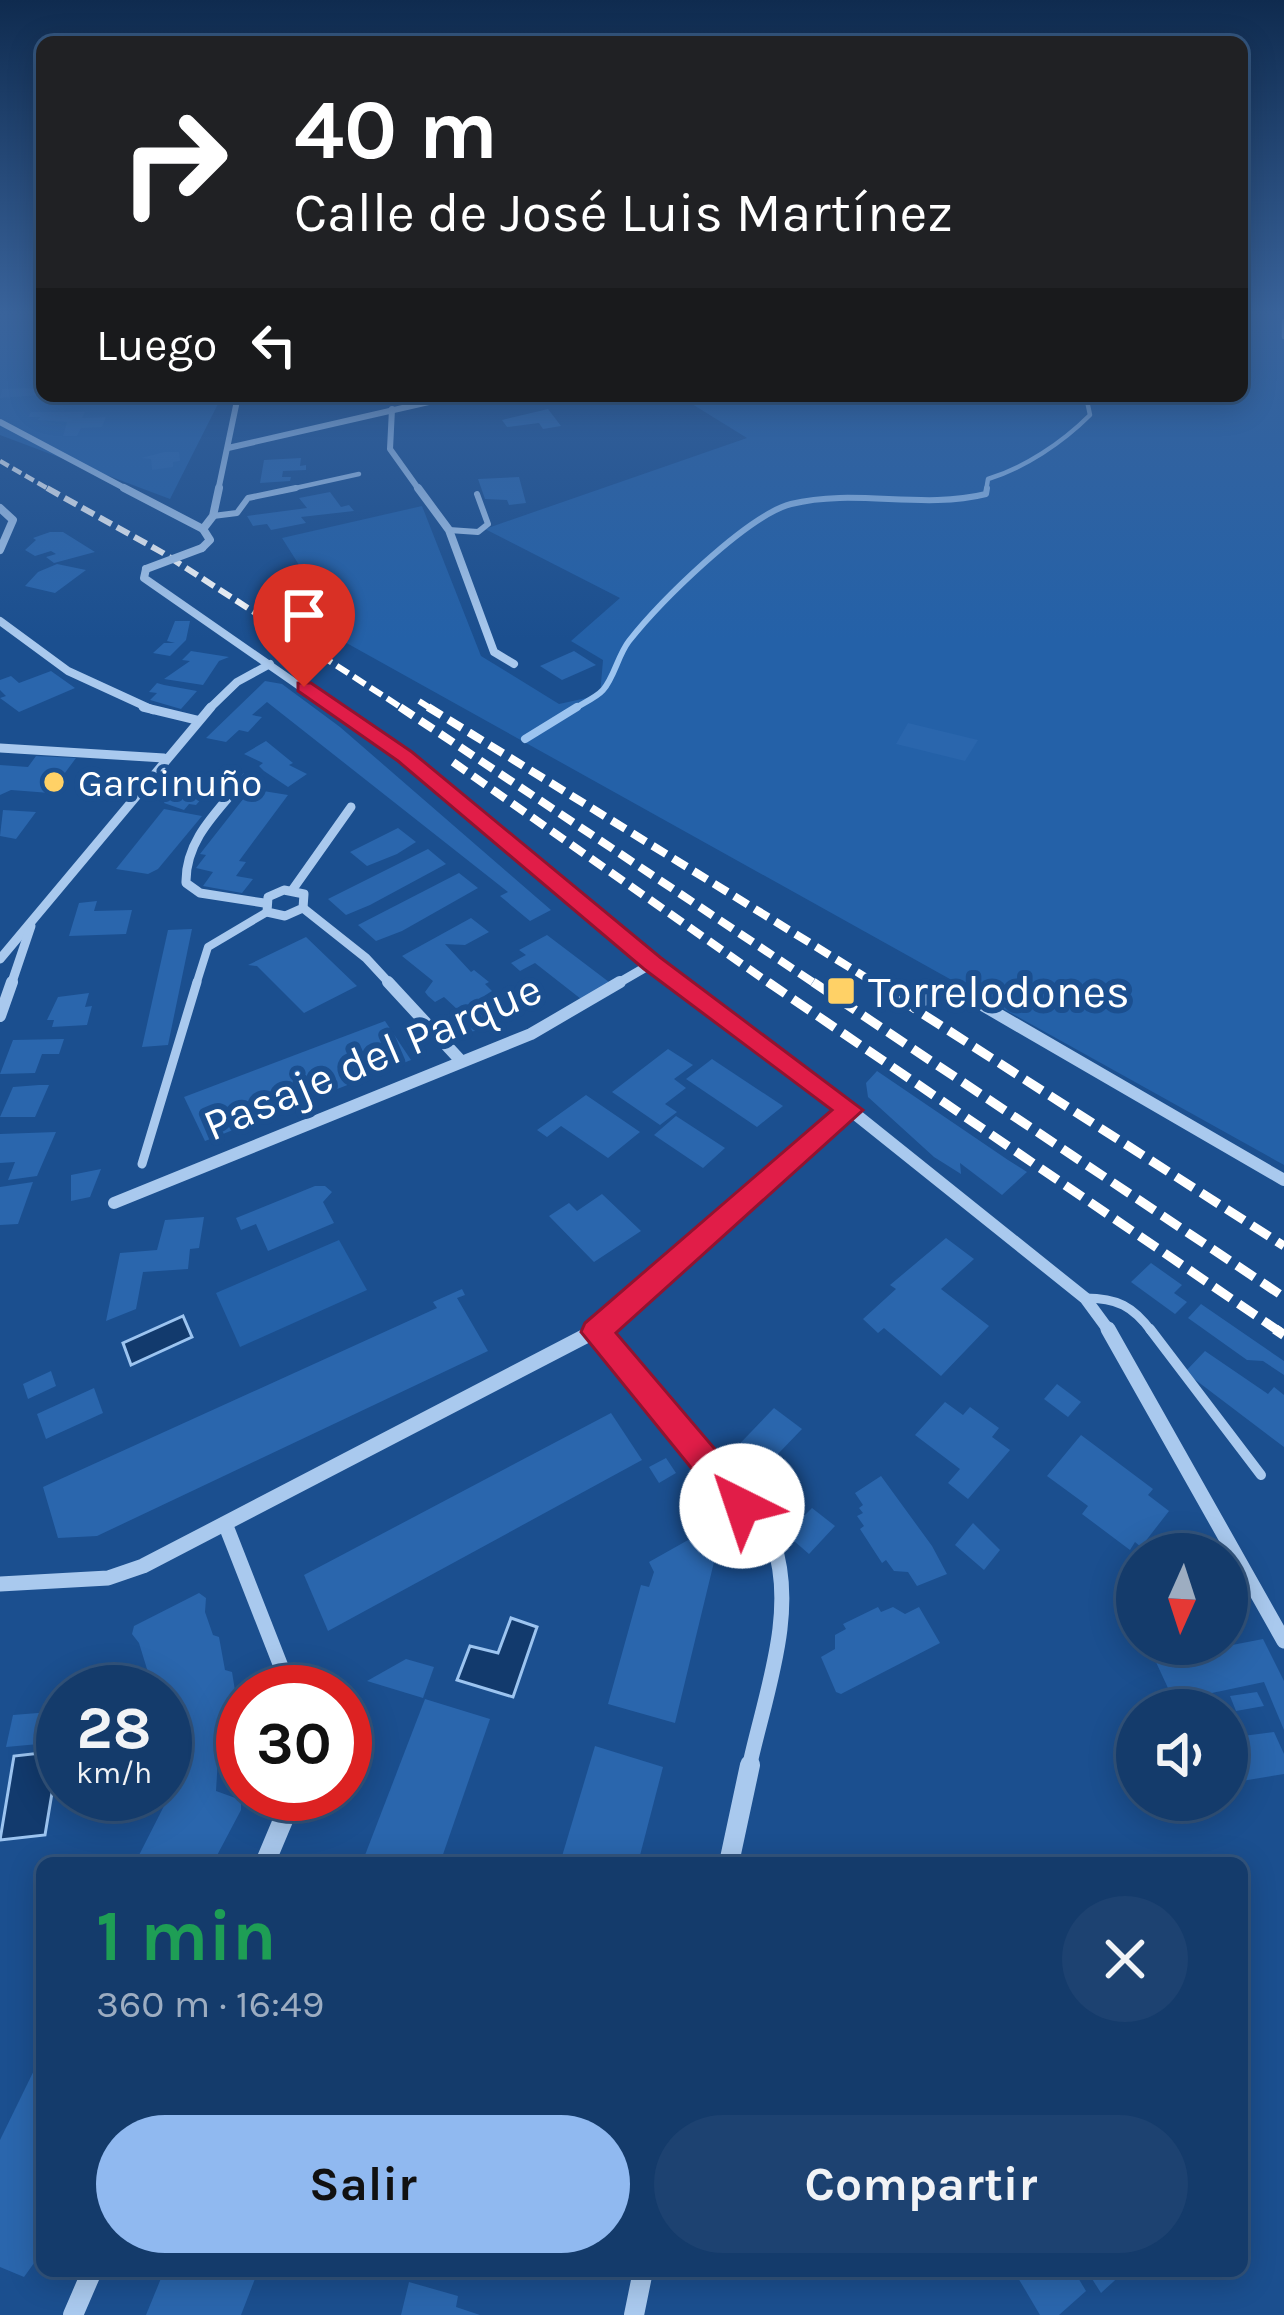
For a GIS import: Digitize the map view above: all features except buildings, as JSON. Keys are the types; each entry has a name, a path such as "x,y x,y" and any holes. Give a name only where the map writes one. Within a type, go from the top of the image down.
{"street":[{"path":"2,423 203,529 210,540 202,548 146,568 144,578 216,632 405,757 653,963 850,1110 1085,1298 1123,1350 1284,1641"},
{"path":"203,529 213,516 233,423"},
{"path":"228,448 336,423"},
{"path":"391,423 389,449 449,530 494,652 514,664"},
{"path":"0,508 13,520 0,550"},
{"path":"0,621 93,688 166,715 196,720"},
{"path":"0,959 196,720 237,682 270,664"},
{"path":"0,748 164,758"},
{"path":"245,778 188,850 183,867 186,883 200,893 266,907 285,916 303,908 307,898 293,889 274,892 266,907"},
{"path":"293,889 351,807"},
{"path":"303,908 366,958 461,1061"},
{"path":"0,1016 33,920"},
{"name":"Pasaje del Parque","path":"114,1203 531,1034 653,963"},
{"path":"924,1000 953,988 1284,1180"},
{"path":"0,1584 108,1578 143,1567 596,1332 850,1110"},
{"path":"596,1332 773,1542 782,1570 783,1607 730,1857"},
{"path":"226,1526 280,1665"},
{"path":"268,1857 283,1821"},
{"path":"73,2315 89,2277"},
{"path":"634,2315 642,2277"}],"lane":[{"path":"213,516 237,513 248,498 359,474"},
{"path":"449,530 478,532 488,524 477,494"},
{"path":"142,1164 208,947 266,907"},
{"path":"1085,1298 1112,1298 1137,1312 1261,1475"}],"shaded area":[{"path":"0,423 208,423 170,499 0,435"},
{"path":"723,423 1284,423 1284,1165 316,626 318,595 282,538 422,506 481,656 559,704 600,695 603,660 571,641 620,598 485,529 747,438"},
{"path":"339,1240 367,1290 240,1347 216,1293"},
{"path":"183,1316 192,1337 131,1365 123,1343"},
{"path":"511,1618 537,1627 513,1697 457,1680 470,1646 498,1653"},
{"path":"36,1754 36,1821 47,1821 45,1835 0,1840 14,1756"}],"waterway":[{"path":"986,491 988,479 1042,453 1081,423"},
{"path":"577,707 603,690 629,641 661,605 728,543 772,512 791,504 839,498 962,498 986,494 987,488"},
{"path":"525,739 577,707"},
{"path":"572,710 577,707"}],"railway":[{"path":"0,461 52,491"},
{"path":"47,488 163,553 405,710"},
{"path":"419,701 433,710"},
{"path":"400,707 817,985"},
{"path":"428,707 878,985"},
{"path":"453,762 772,985"},
{"path":"768,982 1280,1332"},
{"path":"813,982 1284,1297"},
{"path":"873,982 1284,1246"},
{"path":"1275,1329 1284,1335"}],"place":[{"name":"Garcinuño","path":"54,782"},
{"name":"Torrelodones","path":"841,991"}],"route":[{"path":"304,687 405,757 653,963 850,1110 596,1332 742,1506"}]}
